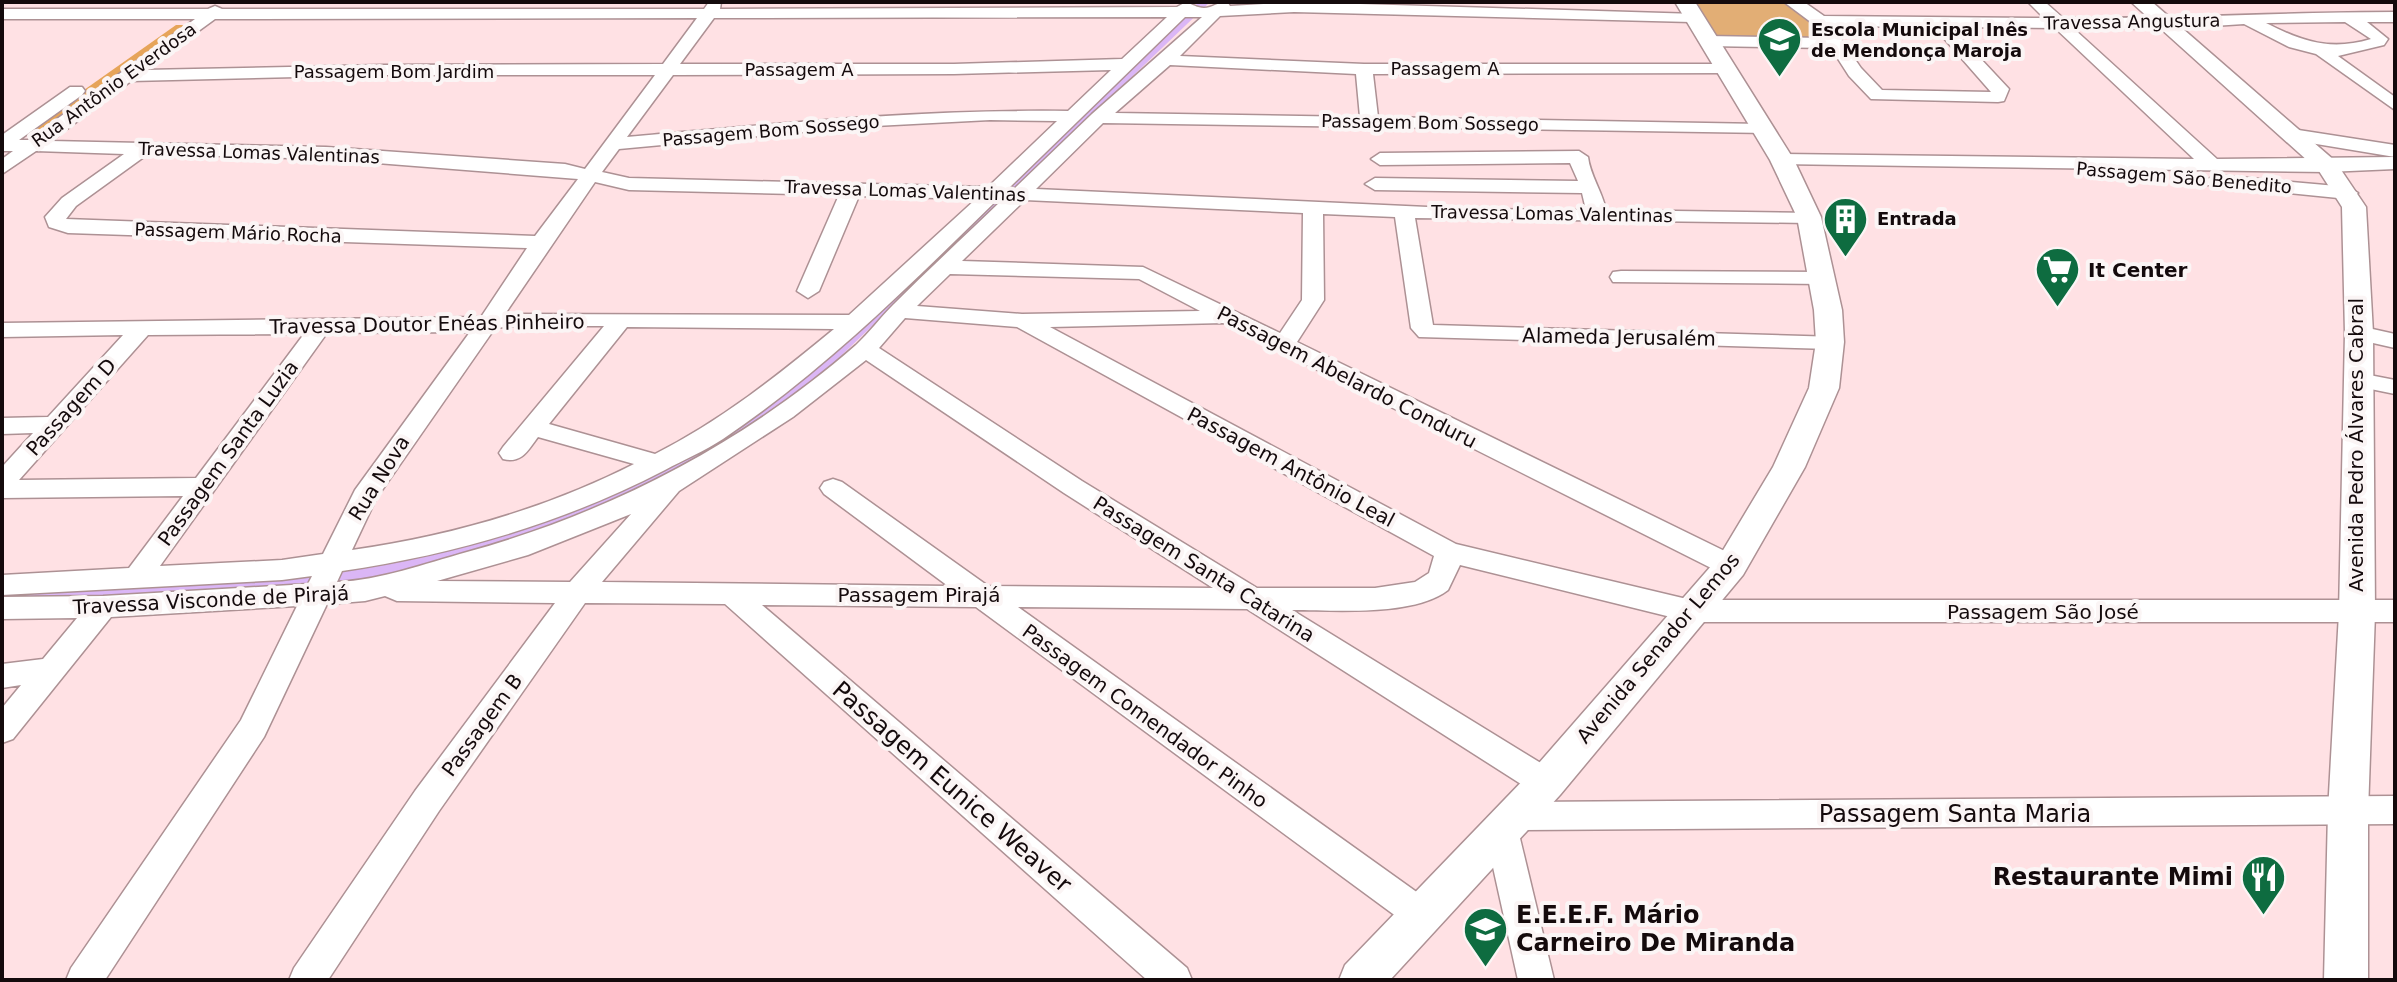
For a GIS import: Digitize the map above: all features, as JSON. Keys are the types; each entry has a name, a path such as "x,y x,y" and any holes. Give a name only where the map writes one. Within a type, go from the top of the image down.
{"main road":[{"name":"Avenida Pedro Álvares Cabral","path":"2141,2 2327,166 2348,193 2354,207 2359,333 2357,613 2348,812 2346,980"},
{"name":"Avenida Senador Lemos","path":"1361,980 1546,783 1731,566 1789,467 1824,388 1830,342 1823,278 1809,217 1782,160 1694,20"}],"street":[{"path":"1792,2 1810,11 1820,21 1877,95 1998,97 2000,89 1939,23"},
{"path":"2036,2 2211,164"},
{"path":"213,6 1332,7 1694,20 1834,43"},
{"name":"Rua Antônio Everdosa","path":"2,144 184,13 213,6"},
{"name":"Rua Antônio Everdosa","path":"2,168 213,6"},
{"name":"Rua Nova","path":"84,980 253,728 370,487 488,323 541,242 712,8"},
{"name":"Travessa Visconde de Pirajá","path":"1085,117 1166,60 1201,8"},
{"name":"Travessa Visconde de Pirajá","path":"2,585 282,570 365,591 518,548 602,517 666,473 780,386 1004,194 1085,117 1127,64 1201,8"},
{"path":"2,14 184,13"},
{"path":"2323,53 2374,44 2380,39 2348,17"},
{"name":"Travessa Angustura","path":"1820,21 2167,24 2246,19 2395,17"},
{"path":"2246,19 2297,46 2323,53 2395,105"},
{"name":"Passagem A","path":"1166,60 1364,69 1725,69"},
{"name":"Passagem A","path":"664,71 1127,64"},
{"path":"1364,69 1369,122"},
{"name":"Passagem Bom Jardim","path":"124,76 383,70 664,71"},
{"name":"Passagem Bom Sossego","path":"612,144 856,122 990,115 1762,129"},
{"path":"2292,135 2395,151"},
{"name":"Travessa Lomas Valentinas","path":"2,144 342,154 556,169 629,184 1004,194 1313,210 1809,217"},
{"name":"Passagem Mário Rocha","path":"144,148 69,202 55,217 56,223 68,227 541,242"},
{"path":"1380,159 1579,157 1580,169 1591,187 1597,215"},
{"name":"Passagem São Benedito","path":"1782,160 2266,166 2395,163"},
{"name":"Passagem São Benedito","path":"2020,163 2348,193"},
{"path":"2266,166 2292,188"},
{"path":"1375,184 1591,187"},
{"path":"808,291 852,189"},
{"name":"Travessa Visconde de Pirajá","path":"2,608 103,607 323,580 405,552 496,530 666,473 784,412 865,349 945,267 1004,194"},
{"path":"1284,345 1313,300 1313,210"},
{"name":"Alameda Jerusalém","path":"1404,212 1422,328 1435,334 1830,342"},
{"name":"Passagem Abelardo Conduru","path":"945,267 1143,273 1731,566"},
{"path":"1621,277 1823,278"},
{"name":"Passagem Antônio Leal","path":"899,311 1022,321 1448,552 1691,611"},
{"path":"1022,321 1226,316"},
{"name":"Travessa Doutor Enéas Pinheiro","path":"2,330 320,327 488,323 516,319 852,322"},
{"path":"512,453 621,320"},
{"name":"Passagem Santa Luzia","path":"136,579 320,327"},
{"name":"Passagem D","path":"2,483 140,330"},
{"path":"2359,333 2395,341"},
{"name":"Passagem Santa Catarina","path":"865,349 1073,487 1546,783"},
{"path":"2359,380 2395,387"},
{"path":"2,426 54,425"},
{"path":"535,428 666,473"},
{"name":"Passagem B","path":"307,980 427,801 666,473"},
{"path":"2,489 203,487"},
{"name":"Passagem Comendador Pinho","path":"833,488 1420,914"},
{"name":"Passagem Pirajá","path":"365,591 976,594 1254,599 1371,597 1422,591 1440,580 1448,552"},
{"name":"Passagem Eunice Weaver","path":"731,594 1174,980"},
{"path":"2,730 103,607"},
{"name":"Passagem São José","path":"1691,611 2395,611"},
{"path":"2,676 51,670"},
{"name":"Passagem Santa Maria","path":"1508,824 2395,810"},
{"path":"1508,824 1536,980"}],"shaded area":[{"path":"1199,2 1210,2 820,376 722,451 611,508 421,571 243,596 2,600 2,587 467,543 695,452 994,193"},
{"path":"1676,2 1789,2 1796,4 1831,43 1703,41"},
{"path":"176,25 188,25 44,132 26,131"}],"place":[{"name":"Escola Municipal Inês de Mendonça Maroja","path":"1780,79"},
{"name":"Entrada","path":"1846,258"},
{"name":"It Center","path":"2057,309"},
{"name":"Restaurante Mimi","path":"2264,916"},
{"name":"E.E.E.F. Mário Carneiro De Miranda","path":"1485,968"}]}
